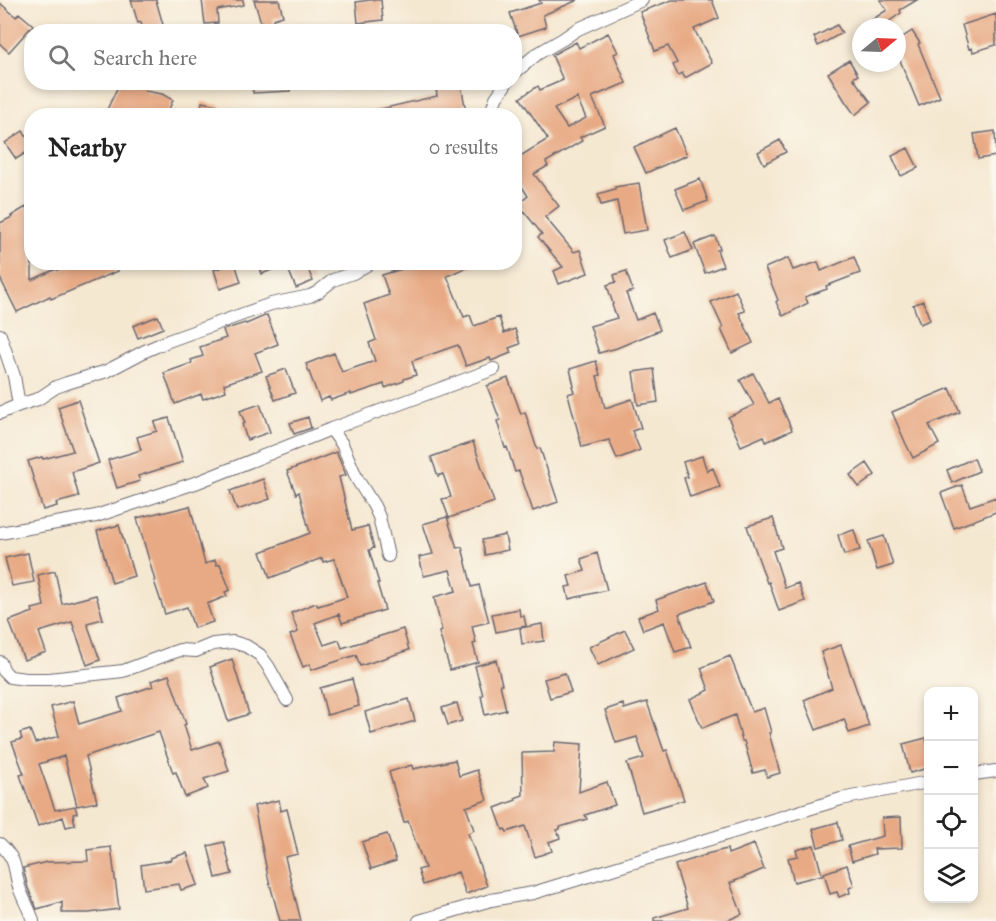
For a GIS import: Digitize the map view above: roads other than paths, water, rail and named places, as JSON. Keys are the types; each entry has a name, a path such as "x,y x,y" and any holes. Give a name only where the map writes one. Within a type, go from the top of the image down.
{"street":[{"path":"522,66 537,54 576,30 642,0"},
{"path":"493,108 502,90"},
{"path":"0,413 38,399 56,387 107,371 168,341 271,304 310,296 333,280 358,270"},
{"path":"0,335 14,376 19,405"},
{"path":"0,533 96,516 198,482 331,429 494,369"},
{"path":"331,429 342,444 357,478 379,517 388,556"},
{"path":"0,662 4,672 10,677 49,679 123,671 171,652 196,651 213,644 233,642 246,646 260,655 287,700"},
{"path":"978,773 996,771"},
{"path":"419,921 491,900 533,893 842,799 924,783"},
{"path":"0,844 7,850 15,864 19,888 33,921"}]}
